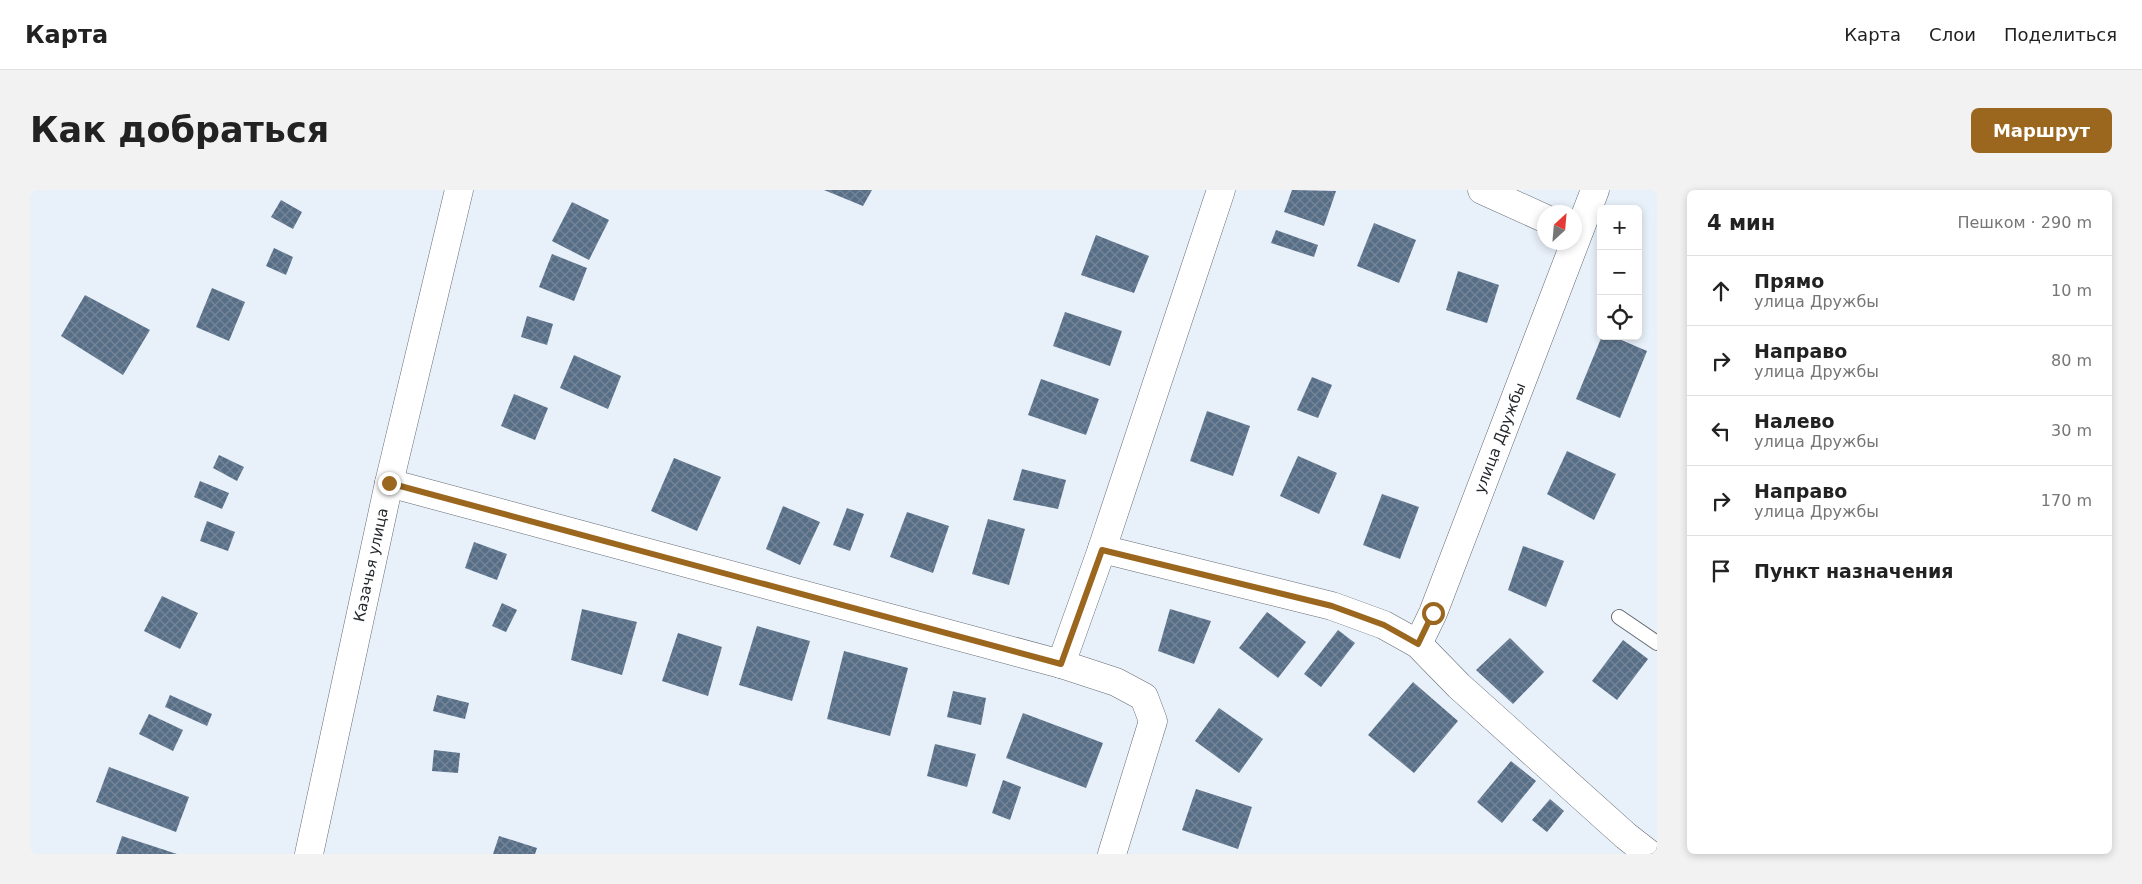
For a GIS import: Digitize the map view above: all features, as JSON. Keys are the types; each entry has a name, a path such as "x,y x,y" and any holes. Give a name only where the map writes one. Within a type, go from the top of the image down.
{"street":[{"name":"Казачья улица","path":"309,854 389,483 459,190"},
{"path":"1061,664 1102,550 1221,190"},
{"path":"1482,190 1537,215"},
{"name":"улица Дружбы","path":"1582,219 1595,190"},
{"name":"улица Дружбы","path":"1418,644 1433,613 1569,250"},
{"path":"389,483 1061,664 1116,682 1144,697 1153,721 1112,854"},
{"path":"1102,550 1332,606 1384,625 1418,644 1459,686 1626,836 1649,854"}],"lane":[{"path":"1619,617 1657,643"}],"building":[{"path":"824,190 872,190 863,206"},
{"path":"1292,190 1336,191 1324,226 1284,212"},
{"path":"281,200 302,212 293,229 271,217"},
{"path":"572,202 609,220 589,260 552,241"},
{"path":"1374,223 1416,240 1399,283 1357,266"},
{"path":"1276,230 1318,245 1314,257 1271,243"},
{"path":"1096,235 1149,256 1134,293 1081,275"},
{"path":"274,248 293,257 286,275 266,266"},
{"path":"552,254 587,268 574,301 539,287"},
{"path":"1458,271 1499,285 1487,323 1446,310"},
{"path":"212,288 245,302 229,341 196,327"},
{"path":"85,295 150,330 123,375 61,336"},
{"path":"1065,312 1122,331 1110,366 1053,346"},
{"path":"527,316 553,324 547,345 521,337"},
{"path":"1600,340 1621,340 1647,351 1620,418 1576,399"},
{"path":"574,355 621,376 608,409 560,388"},
{"path":"1312,377 1332,385 1318,418 1297,410"},
{"path":"1041,379 1099,399 1086,435 1028,415"},
{"path":"514,394 548,408 535,440 501,426"},
{"path":"1207,411 1250,426 1233,476 1190,461"},
{"path":"1567,451 1616,474 1594,520 1547,494"},
{"path":"219,455 244,467 237,481 213,468"},
{"path":"1298,456 1337,473 1319,514 1280,496"},
{"path":"674,458 721,477 697,531 651,511"},
{"path":"1022,469 1066,480 1058,509 1013,500"},
{"path":"200,481 229,493 222,509 194,497"},
{"path":"1382,494 1419,507 1400,559 1363,545"},
{"path":"783,506 820,522 800,565 766,549"},
{"path":"847,508 864,514 850,551 833,545"},
{"path":"907,512 949,526 933,573 890,557"},
{"path":"988,519 1025,529 1009,585 972,574"},
{"path":"207,521 235,532 228,551 200,541"},
{"path":"474,542 507,554 497,580 465,568"},
{"path":"1523,546 1564,561 1546,607 1508,590"},
{"path":"162,596 198,613 180,649 144,631"},
{"path":"502,603 517,610 506,632 492,626"},
{"path":"582,609 637,622 622,675 571,660"},
{"path":"1170,609 1211,621 1194,664 1158,651"},
{"path":"1267,612 1306,642 1278,678 1239,648"},
{"path":"757,626 810,641 792,701 739,685"},
{"path":"1338,630 1355,643 1321,687 1304,674"},
{"path":"678,633 722,647 708,696 662,681"},
{"path":"1510,638 1544,672 1513,704 1476,670"},
{"path":"1623,640 1648,659 1617,700 1592,681"},
{"path":"844,651 908,668 890,736 827,719"},
{"path":"1413,682 1458,721 1414,773 1368,735"},
{"path":"953,691 986,698 981,725 947,717"},
{"path":"170,695 212,714 207,726 165,707"},
{"path":"437,695 469,703 465,719 433,711"},
{"path":"1219,708 1263,739 1239,773 1195,741"},
{"path":"1023,713 1103,743 1086,788 1006,758"},
{"path":"149,714 183,730 173,751 139,734"},
{"path":"935,744 976,754 967,787 927,776"},
{"path":"434,750 460,753 458,773 432,771"},
{"path":"1511,761 1536,781 1502,823 1477,802"},
{"path":"109,767 189,797 176,832 96,802"},
{"path":"1003,780 1021,787 1010,820 992,813"},
{"path":"1196,789 1252,807 1238,849 1182,830"},
{"path":"1550,799 1564,811 1547,832 1532,820"},
{"path":"122,836 177,854 116,854"},
{"path":"499,836 537,848 535,854 493,854"}],"route":[{"path":"389,483 1061,664 1102,550 1332,606 1384,625 1418,644 1433,613"}]}
